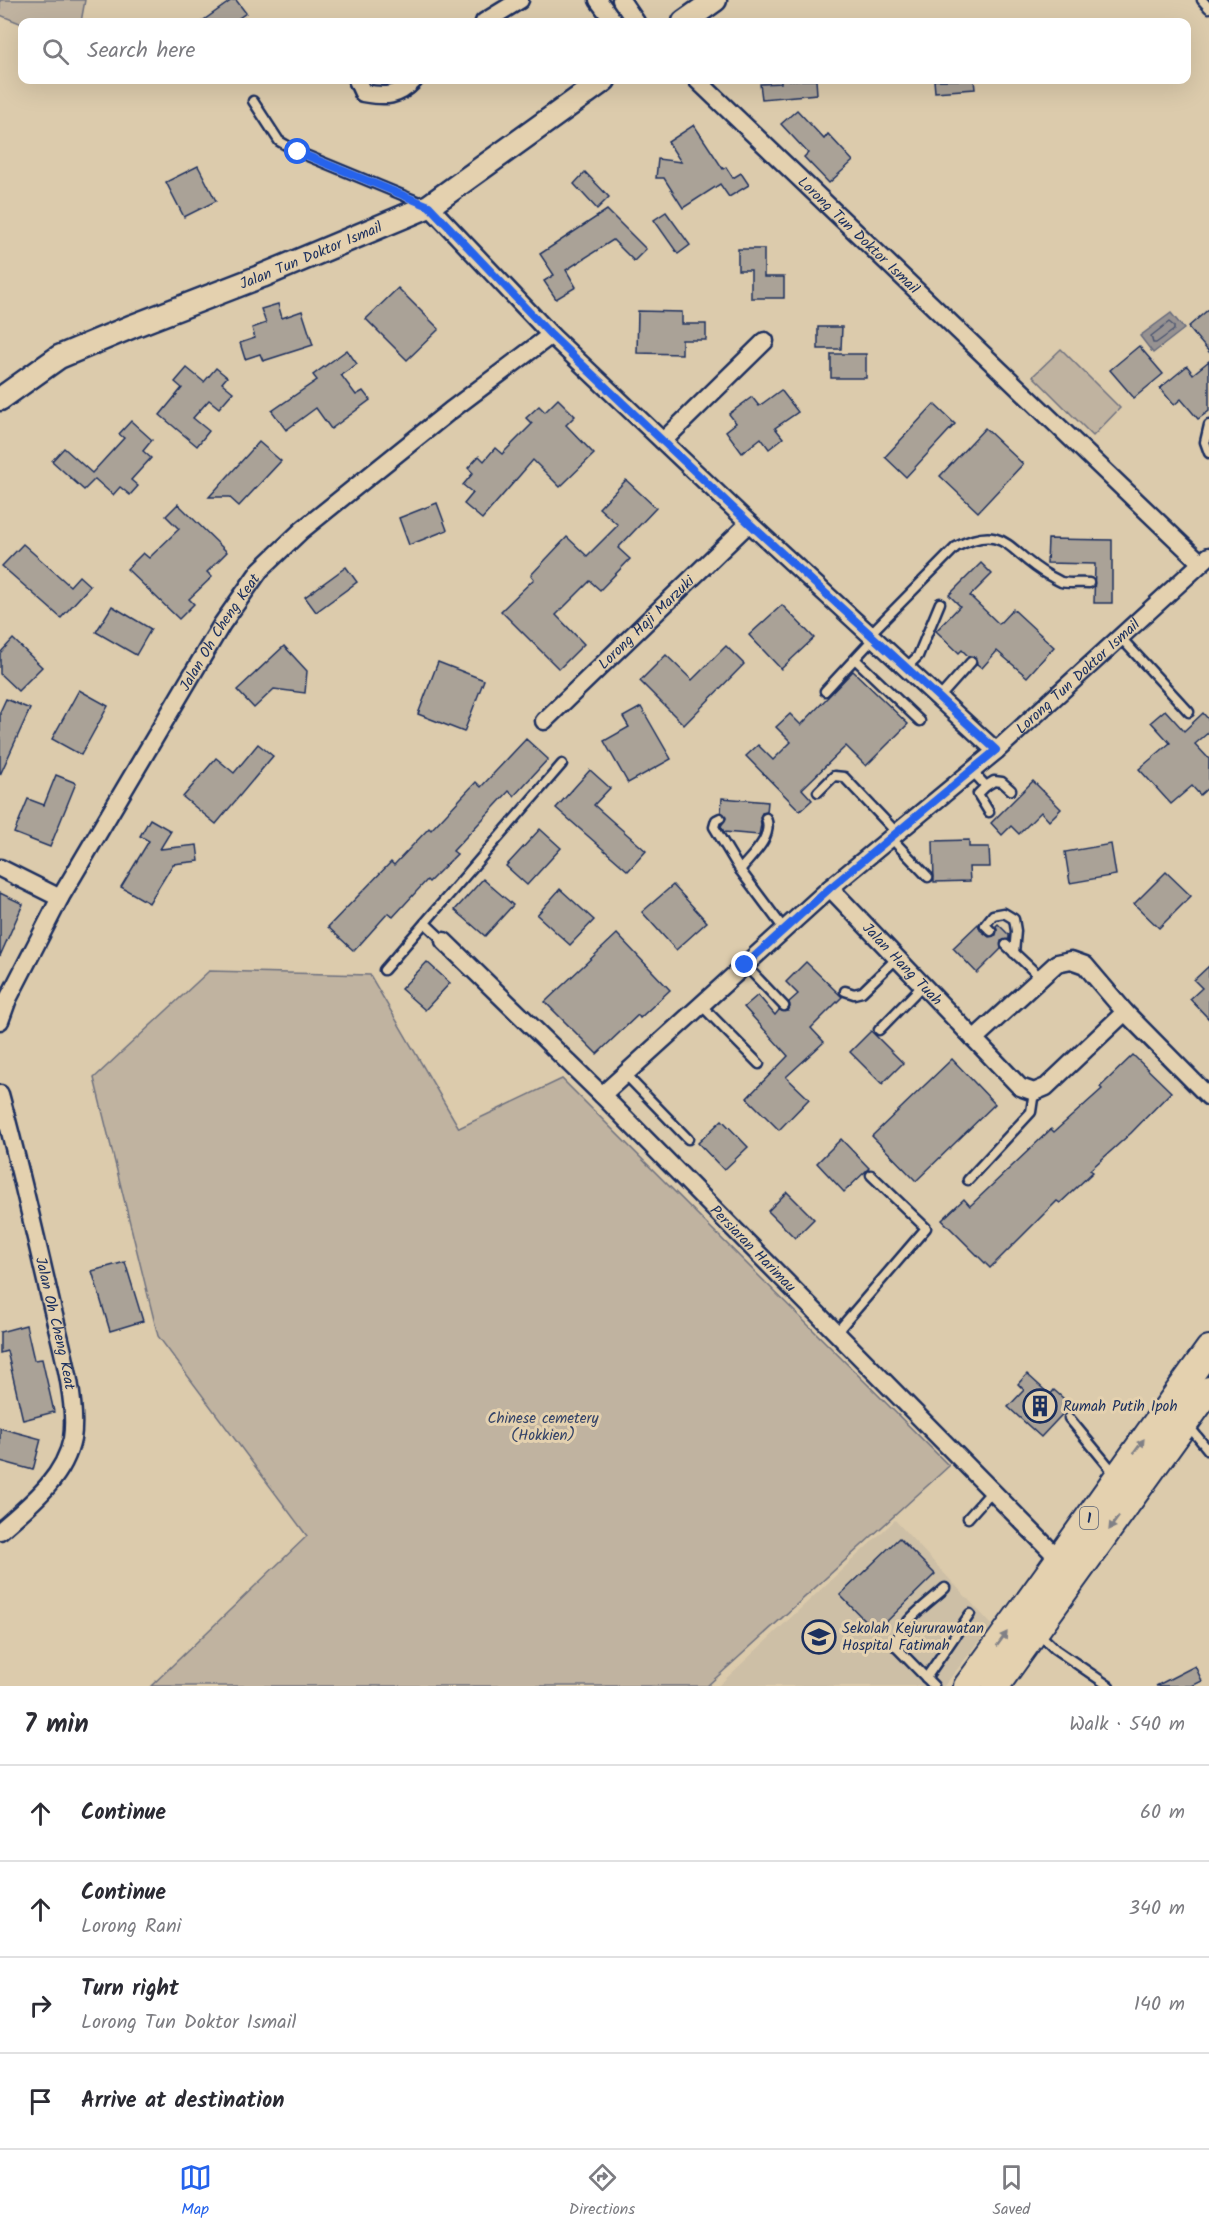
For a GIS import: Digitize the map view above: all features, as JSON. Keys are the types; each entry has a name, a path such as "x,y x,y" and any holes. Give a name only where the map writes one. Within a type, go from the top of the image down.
{"main road":[{"name":"1","path":"967,1686 1060,1560 1117,1476 1209,1349"},
{"name":"1","path":"996,1686 1209,1390"}],"street":[{"path":"491,18 520,0"},
{"path":"598,0 611,18"},
{"path":"621,0 633,18"},
{"path":"690,18 715,0"},
{"path":"359,84 363,93 382,96 404,91 410,84"},
{"name":"Jalan Tun Doktor Ismail","path":"0,399 59,357 429,206 598,84"},
{"name":"Lorong Tun Doktor Ismail","path":"602,1095 830,888 972,771 1205,560 701,84"},
{"path":"429,206 551,335 749,523 996,750"},
{"name":"Jalan Oh Cheng Keat","path":"0,1021 8,999 60,898 222,624 260,570 302,530 450,411 551,335"},
{"path":"663,441 765,341"},
{"name":"Lorong Haji Marzuki","path":"544,721 749,523"},
{"path":"0,868 60,898"},
{"name":"Jalan Hang Tuah","path":"830,888 1020,1087 1034,1092"},
{"name":"Persiaran Harimau","path":"444,941 602,1095 1060,1560"},
{"path":"974,1039 1057,963 1071,960 1085,965 1125,1012 1209,1097"},
{"path":"1034,1092 1046,1087 1125,1012"},
{"name":"Jalan Oh Cheng Keat","path":"0,1094 16,1151 72,1398 72,1439 61,1468 38,1498 0,1531"}],"lane":[{"path":"1202,0 1209,8"},
{"path":"253,101 279,141 289,147 429,206"},
{"path":"1209,425 1205,442 1209,453"},
{"path":"825,691 855,659 872,636 956,547 973,538 987,537 1006,541 1030,565 1061,582 1089,583"},
{"path":"906,668 918,656 940,603"},
{"path":"1120,637 1189,712"},
{"path":"855,659 920,721"},
{"path":"939,698 971,662"},
{"path":"384,970 562,764"},
{"path":"972,771 986,786"},
{"path":"818,792 834,776 844,777 928,877"},
{"path":"989,812 978,794 986,786 994,781 1002,782 1011,790"},
{"path":"720,818 716,820 714,827 740,870 784,929"},
{"path":"740,870 767,836 769,825 766,818"},
{"path":"991,931 985,925 993,915 1004,913 1014,919 1016,931 1014,952"},
{"path":"425,923 444,941"},
{"path":"1006,945 1041,978"},
{"path":"845,991 854,994 862,992 897,958"},
{"path":"745,965 784,1006"},
{"path":"879,1030 923,985"},
{"path":"701,1005 759,1064"},
{"path":"625,1074 688,1139"},
{"path":"968,1180 1031,1112 1034,1092"},
{"path":"836,1333 926,1228 871,1175"},
{"path":"1070,1418 1117,1476"},
{"path":"1186,1423 1209,1451"},
{"path":"968,1518 992,1491"},
{"path":"933,1686 896,1647 896,1641 899,1630 945,1588"},
{"path":"926,1678 970,1614"},
{"path":"1036,1632 1055,1649 1109,1686"}],"shaded area":[{"path":"895,1520 992,1625 944,1686 718,1686"}],"green space":[{"path":"0,0 85,0 82,18 18,18 18,22 0,15"},
{"path":"1061,349 1120,408 1093,436 1033,376"},
{"name":"Chinese cemetery (Hokkien)","path":"209,971 370,975 459,1128 562,1079 949,1466 707,1686 151,1686 307,1536 158,1336 94,1078"}],"water":[{"path":"1171,313 1184,329 1153,353 1140,336"}],"building":[{"path":"232,0 236,0 246,13 239,18 207,18"},
{"path":"760,84 816,84 817,94 762,99"},
{"path":"934,84 974,84 975,89 935,92"},
{"path":"797,110 824,139 828,134 853,161 829,183 804,157 808,153 781,124"},
{"path":"694,125 723,169 726,167 733,178 741,173 749,185 729,197 720,184 683,208 664,178 656,178 658,159 681,162 668,142"},
{"path":"198,166 216,201 184,217 166,182"},
{"path":"585,172 609,197 597,209 574,184"},
{"path":"607,210 646,249 634,261 613,240 566,270 576,287 556,299 544,281 554,275 540,254"},
{"path":"666,212 690,245 678,254 654,220"},
{"path":"738,249 764,249 764,277 784,277 784,298 751,298 751,270 738,270"},
{"path":"398,288 439,329 407,360 366,319"},
{"path":"278,304 282,318 302,311 313,345 263,361 260,354 245,359 240,343 255,338 252,328 266,323 261,309"},
{"path":"1209,309 1209,352 1188,327"},
{"path":"638,311 682,312 682,324 706,324 706,340 682,340 682,354 637,353"},
{"path":"818,327 842,327 841,349 818,349"},
{"path":"1139,346 1163,374 1134,398 1110,370"},
{"path":"347,350 357,364 341,375 356,395 363,391 370,400 331,429 316,408 286,430 272,411 317,380 313,375"},
{"path":"831,354 866,354 866,378 831,378"},
{"path":"1209,361 1209,411 1198,419 1181,399 1174,405 1160,388 1187,366 1193,374"},
{"path":"187,368 204,382 216,368 227,377 222,383 233,392 219,408 209,400 193,418 209,431 197,446 160,415 182,388 175,382"},
{"path":"781,390 798,412 775,428 783,438 769,449 761,438 742,453 726,431 736,423 729,414 752,397 759,406"},
{"path":"558,399 575,416 566,425 594,454 560,487 533,460 482,519 464,504 473,493 463,485 473,473 468,468 479,456 484,461 495,448 502,454 532,424 526,418 539,406 545,412"},
{"path":"934,404 955,424 906,477 885,457"},
{"path":"131,421 152,440 143,451 151,458 131,480 138,486 130,495 120,487 113,495 95,479 84,490 52,461 64,448 92,473 124,438 119,434"},
{"path":"985,428 1023,464 978,512 940,476"},
{"path":"259,442 281,461 239,506 229,497 209,497"},
{"path":"626,480 656,508 618,548 630,559 600,590 590,581 556,615 584,644 559,669 501,611 534,579 531,575 567,537 587,556 618,525 599,508"},
{"path":"437,503 447,530 409,545 399,518"},
{"path":"178,504 227,552 207,572 212,577 189,599 194,604 179,619 127,569 143,553 149,558 179,529 166,516"},
{"path":"1048,539 1112,540 1112,603 1094,603 1095,564 1047,563"},
{"path":"23,544 70,586 79,576 90,586 61,618 2,566"},
{"path":"981,563 992,574 970,596 999,624 1013,609 1054,647 1027,677 997,651 982,668 977,664 975,657 968,656 962,650 959,653 936,631 960,606 949,595"},
{"path":"346,567 357,582 316,612 305,597"},
{"path":"782,605 814,638 781,669 749,635"},
{"path":"112,606 151,629 136,655 96,632"},
{"path":"13,639 42,667 18,691 0,674 0,653"},
{"path":"284,646 307,671 305,693 274,689 254,708 237,690"},
{"path":"726,646 744,664 684,725 640,681 666,655 692,680"},
{"path":"438,662 484,680 464,732 418,714"},
{"path":"853,671 908,724 866,766 846,746 802,789 812,800 800,811 746,756 758,745 773,760 791,742 776,727 790,714 801,725"},
{"path":"79,690 108,706 81,755 52,739"},
{"path":"6,699 30,709 0,775 0,712"},
{"path":"641,707 671,759 628,783 604,741 629,727 623,717"},
{"path":"1165,710 1184,731 1203,713 1209,720 1209,732 1195,744 1209,759 1209,787 1200,795 1192,786 1171,804 1139,769 1170,743 1151,722"},
{"path":"526,739 548,759 514,796 509,791 453,851 457,854 429,882 427,880 393,917 388,913 354,951 328,927 391,862 394,865 429,828 431,830 476,782 481,787"},
{"path":"258,744 273,756 216,824 183,797 216,758 234,773"},
{"path":"590,770 610,788 594,805 646,851 628,871 556,808"},
{"path":"56,775 76,783 50,847 14,833 28,799 44,805"},
{"path":"1033,781 1061,809 1049,821 1041,812 1019,834 1011,826 1002,835 991,823"},
{"path":"722,798 768,802 767,812 762,813 760,817 759,835 724,832 721,826 726,818 721,812"},
{"path":"150,819 171,831 160,849 197,845 199,861 173,864 149,903 121,887 149,841 140,836"},
{"path":"540,829 561,848 527,885 506,866"},
{"path":"969,840 969,847 989,847 990,867 969,867 970,881 934,882 933,841"},
{"path":"1111,844 1116,875 1070,883 1065,852"},
{"path":"1166,872 1191,896 1159,928 1134,904"},
{"path":"483,879 513,905 485,936 455,910"},
{"path":"673,885 707,922 676,950 642,912"},
{"path":"560,889 594,920 570,945 537,915"},
{"path":"0,893 23,904 0,956"},
{"path":"978,924 980,930 989,937 996,935 998,924 1009,935 1009,939 1001,941 1001,949 977,973 953,948"},
{"path":"617,934 670,990 640,1018 638,1015 597,1054 545,1002"},
{"path":"427,962 450,983 425,1010 401,989"},
{"path":"806,962 842,997 811,1028 824,1042 786,1077 809,1099 779,1130 747,1098 788,1056 744,1007 758,995 775,1015 779,1010 788,1011 789,1002 798,994 786,982"},
{"path":"1209,966 1209,1019 1190,999 1202,988 1194,980"},
{"path":"871,1031 903,1063 882,1084 850,1052"},
{"path":"1133,1055 1171,1092 1090,1170 1093,1172 1060,1203 1057,1201 990,1268 942,1220 964,1199 970,1206 1051,1129 1054,1132 1102,1089 1100,1087"},
{"path":"952,1059 995,1104 916,1181 872,1136"},
{"path":"722,1120 748,1147 724,1170 698,1143"},
{"path":"841,1139 869,1168 844,1192 817,1163"},
{"path":"787,1192 814,1219 795,1238 768,1211"},
{"path":"125,1262 143,1321 110,1331 92,1271"},
{"path":"26,1325 34,1360 42,1359 54,1412 23,1420 7,1351 0,1353 0,1332"},
{"name":"Rumah Putih Ipoh","path":"1027,1374 1050,1395 1054,1390 1071,1405 1041,1437 1008,1407 1024,1390 1018,1384"},
{"path":"0,1428 41,1439 33,1470 0,1461"},
{"path":"899,1538 935,1574 876,1632 840,1595"},
{"path":"1195,1666 1202,1681 1192,1686 1156,1686"}],"place":[{"name":"Rumah Putih Ipoh","path":"1040,1406"},
{"name":"Sekolah Kejururawatan Hospital Fatimah","path":"819,1637"}],"route":[{"path":"298,152 429,206 551,335 749,523 996,750 830,888 745,965"}]}
